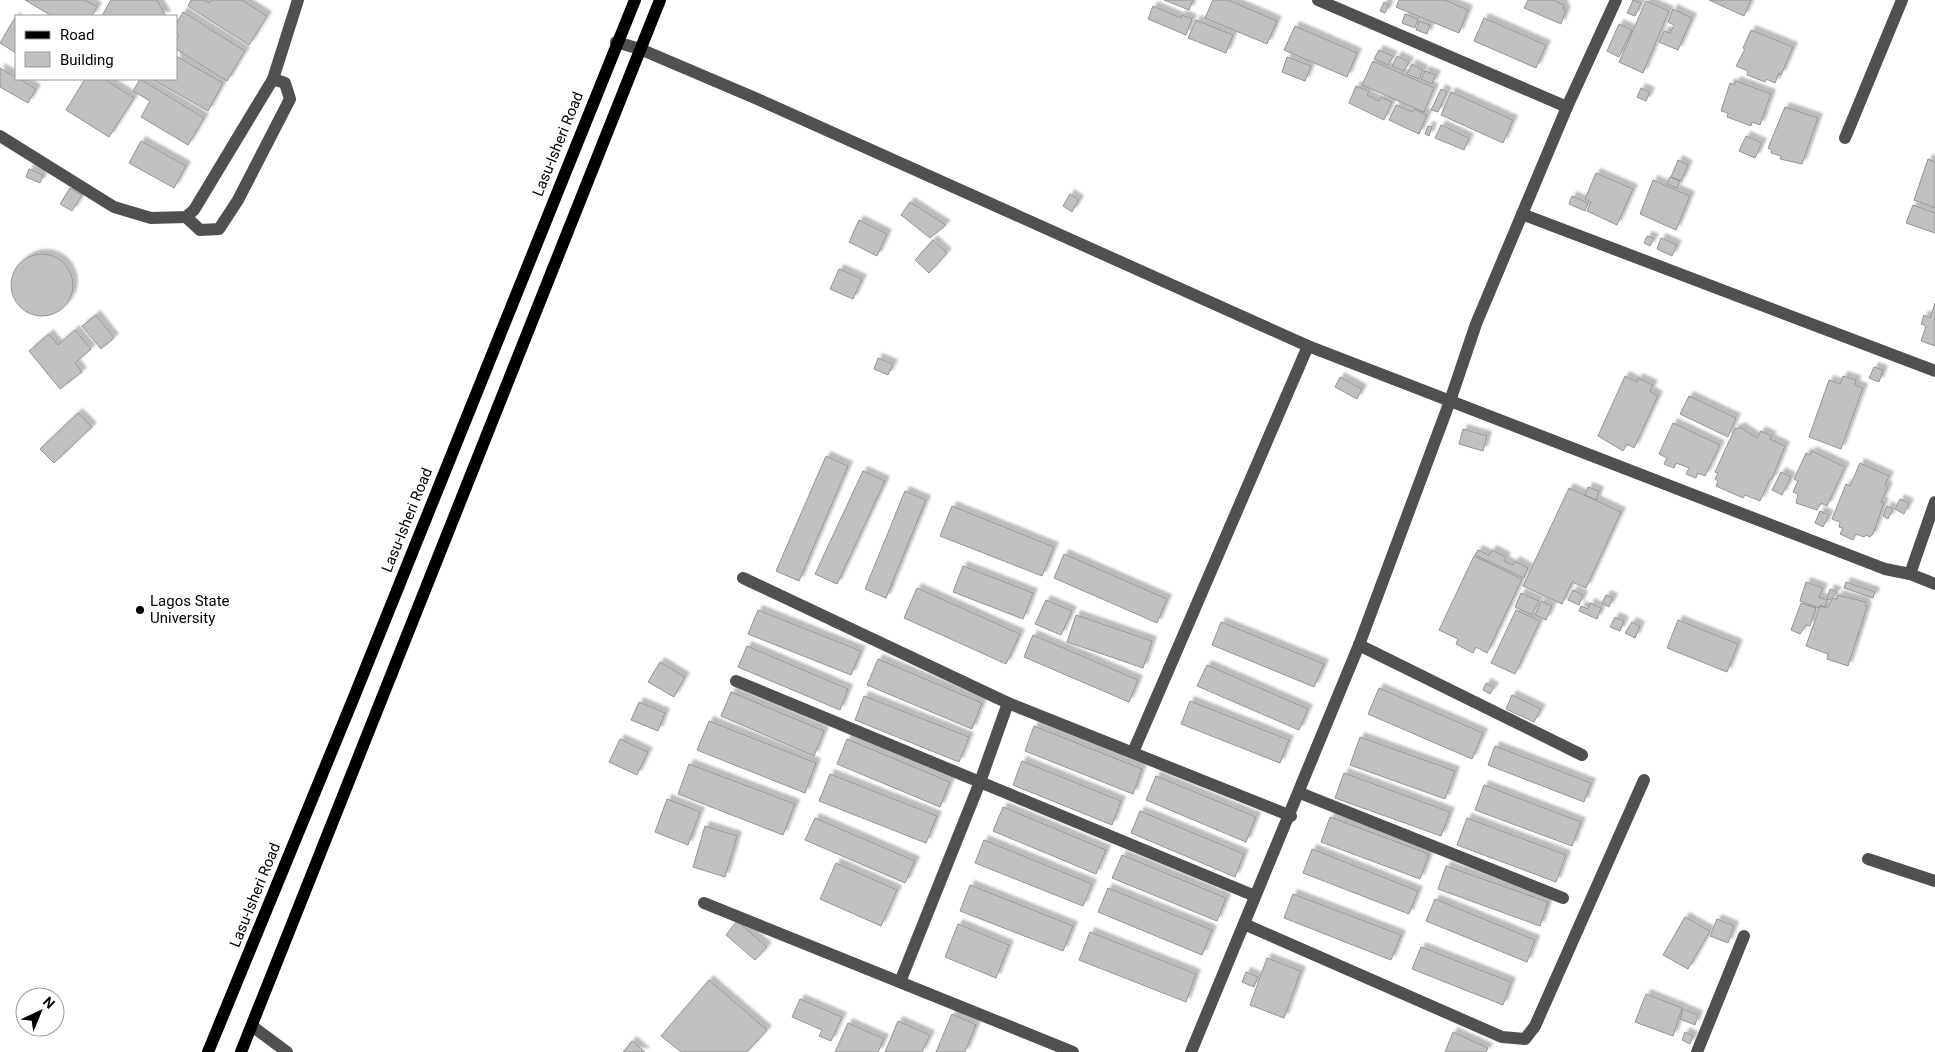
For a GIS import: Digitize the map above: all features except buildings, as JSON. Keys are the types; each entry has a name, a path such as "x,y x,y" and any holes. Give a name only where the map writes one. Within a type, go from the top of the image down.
{"main road":[{"name":"Lasu-Isheri Road","path":"208,1052 354,697 634,0"},
{"path":"241,1052 660,0"}],"street":[{"path":"0,136 114,207 151,218 186,217 194,210 273,79 298,0"},
{"path":"1318,0 1567,107"},
{"path":"1192,1052 1255,896 1300,793 1359,645 1450,401 1476,324 1567,107 1616,0"},
{"path":"1845,138 1902,0"},
{"path":"616,42 640,49 914,168 1308,346 1850,556 1885,569 1910,574 1935,584"},
{"path":"186,217 200,230 219,229 238,200 290,99 285,83 273,79"},
{"path":"1522,214 1935,371"},
{"path":"1133,752 1308,346"},
{"path":"1910,574 1935,502"},
{"path":"743,578 1008,703 1290,816"},
{"path":"1359,645 1582,755"},
{"path":"736,681 1255,896"},
{"path":"900,982 980,782 1008,703"},
{"path":"1244,924 1502,1037 1525,1039 1535,1026 1644,780"},
{"path":"1300,793 1563,898"},
{"path":"1868,860 1935,882"},
{"path":"704,903 900,982 1045,1047 1073,1052"},
{"path":"1697,1052 1744,936"},
{"path":"252,1026 287,1052"}],"place":[{"name":"Lagos State University","path":"140,610"}]}
